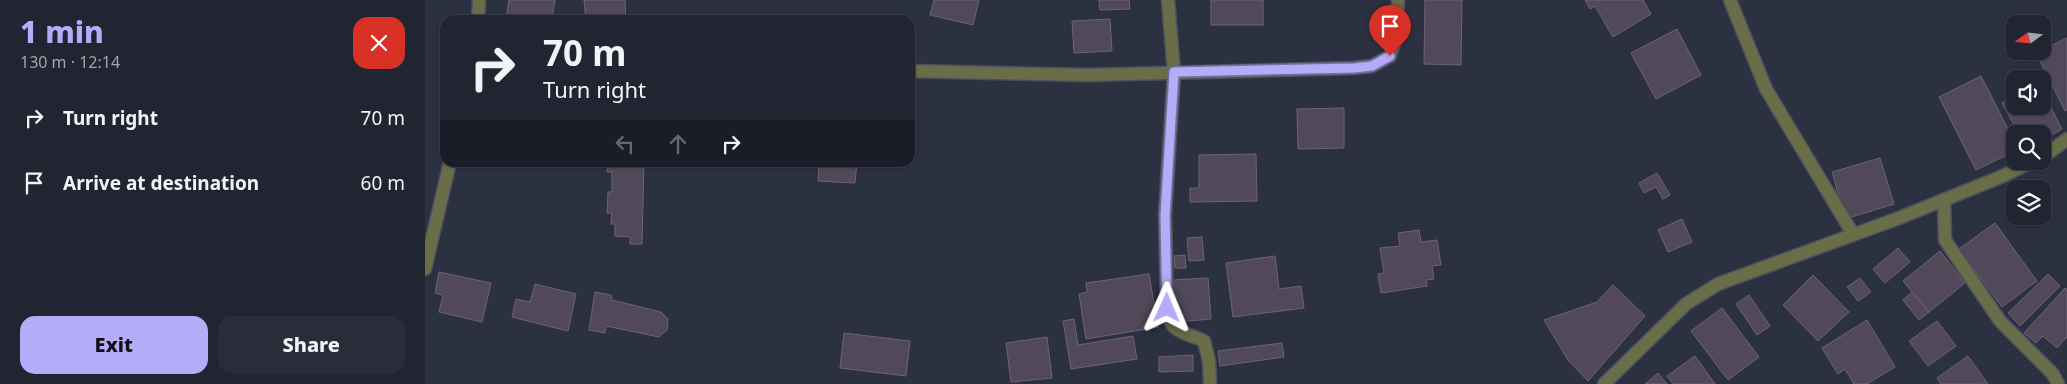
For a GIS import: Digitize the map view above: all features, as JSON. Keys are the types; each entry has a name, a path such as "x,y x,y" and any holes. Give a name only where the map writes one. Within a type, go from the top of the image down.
{"street":[{"path":"478,15 479,0"},
{"path":"1168,0 1174,72 1165,216 1168,318 1174,329 1204,341 1209,362 1210,384"},
{"path":"915,71 1087,75 1372,66 1390,56 1396,37 1397,0"},
{"path":"1730,0 1766,89 1853,234"},
{"path":"2051,151 2067,139"},
{"path":"425,270 429,237 449,167"},
{"path":"1604,384 1686,304 1718,284 1944,200 2012,170"},
{"path":"1944,200 1945,240 2000,321 2053,374 2058,384"}],"building":[{"path":"509,0 555,0 553,15 507,15"},
{"path":"584,0 625,0 626,15 586,15"},
{"path":"934,0 979,0 973,25 930,15"},
{"path":"1099,0 1129,0 1130,9 1100,10"},
{"path":"1211,0 1263,0 1263,25 1211,25"},
{"path":"1425,0 1462,0 1461,65 1424,64"},
{"path":"1585,0 1643,0 1651,14 1613,37 1595,6 1590,9"},
{"path":"1110,19 1112,51 1074,53 1072,21"},
{"path":"1677,29 1701,75 1656,99 1631,53"},
{"path":"2067,38 2067,110 2065,111 2051,83 2051,70 2044,70 2040,60 2051,60 2051,46"},
{"path":"1981,76 2006,125 2006,155 1976,170 1939,97"},
{"path":"2006,101 2006,110 2002,103"},
{"path":"1344,108 1344,148 1298,149 1297,109"},
{"path":"2051,108 2062,129 2051,135 2051,125 2014,125 2009,115 2051,115"},
{"path":"1256,154 1257,201 1190,202 1190,188 1199,188 1199,155"},
{"path":"1880,158 1894,204 1845,219 1832,172"},
{"path":"608,167 644,167 642,244 630,244 630,237 615,236 615,224 611,224 612,213 607,213 608,192 612,192 612,172 607,172"},
{"path":"819,167 857,167 855,183 818,181"},
{"path":"1657,173 1670,195 1663,199 1656,187 1644,193 1639,183"},
{"path":"1682,219 1692,242 1668,252 1658,230"},
{"path":"1995,223 2037,281 2002,307 1959,249"},
{"path":"1419,230 1421,242 1437,240 1441,265 1432,266 1434,279 1426,280 1427,286 1381,293 1378,274 1384,273 1380,248 1400,246 1398,233"},
{"path":"1202,237 1204,260 1189,261 1187,238"},
{"path":"1898,248 1910,262 1885,283 1873,269"},
{"path":"1940,251 1965,283 1929,312 1903,281"},
{"path":"1185,255 1186,268 1175,268 1174,256"},
{"path":"1275,256 1279,289 1301,286 1304,308 1233,317 1226,263"},
{"path":"439,272 491,283 482,322 439,312 443,295 435,293"},
{"path":"1149,274 1158,327 1086,339 1079,294 1087,292 1086,283"},
{"path":"2048,274 2060,286 2020,326 2008,313"},
{"path":"1813,275 1849,312 1818,341 1783,305"},
{"path":"1208,278 1211,319 1177,322 1173,280"},
{"path":"1860,278 1871,292 1858,301 1847,287"},
{"path":"535,284 576,294 568,331 512,317 516,299 530,302"},
{"path":"1613,285 1645,316 1588,381 1568,360 1544,320 1597,302"},
{"path":"2065,288 2067,290 2067,337 2057,348 2043,336 2036,343 2024,333"},
{"path":"595,292 611,295 612,300 661,312 668,319 667,330 659,337 606,326 605,333 589,330"},
{"path":"1912,292 1929,312 1919,320 1903,300"},
{"path":"1749,295 1770,326 1757,335 1736,304"},
{"path":"1722,308 1759,357 1728,380 1691,331"},
{"path":"1074,319 1078,345 1133,336 1137,359 1071,369 1063,321"},
{"path":"1867,320 1895,367 1867,384 1854,384 1845,369 1838,374 1822,348"},
{"path":"1937,321 1956,346 1928,366 1909,341"},
{"path":"844,333 910,341 906,376 840,368"},
{"path":"1047,337 1052,378 1011,382 1006,343"},
{"path":"1282,343 1284,357 1220,366 1218,351"},
{"path":"1193,355 1193,371 1159,372 1159,357"},
{"path":"1695,356 1715,384 1673,384 1667,376"},
{"path":"1968,356 1988,384 1941,384 1937,378"},
{"path":"1658,373 1667,384 1645,384 1650,380"}],"route":[{"path":"1167,308 1165,216 1174,72 1354,68 1372,66 1390,56"}]}
